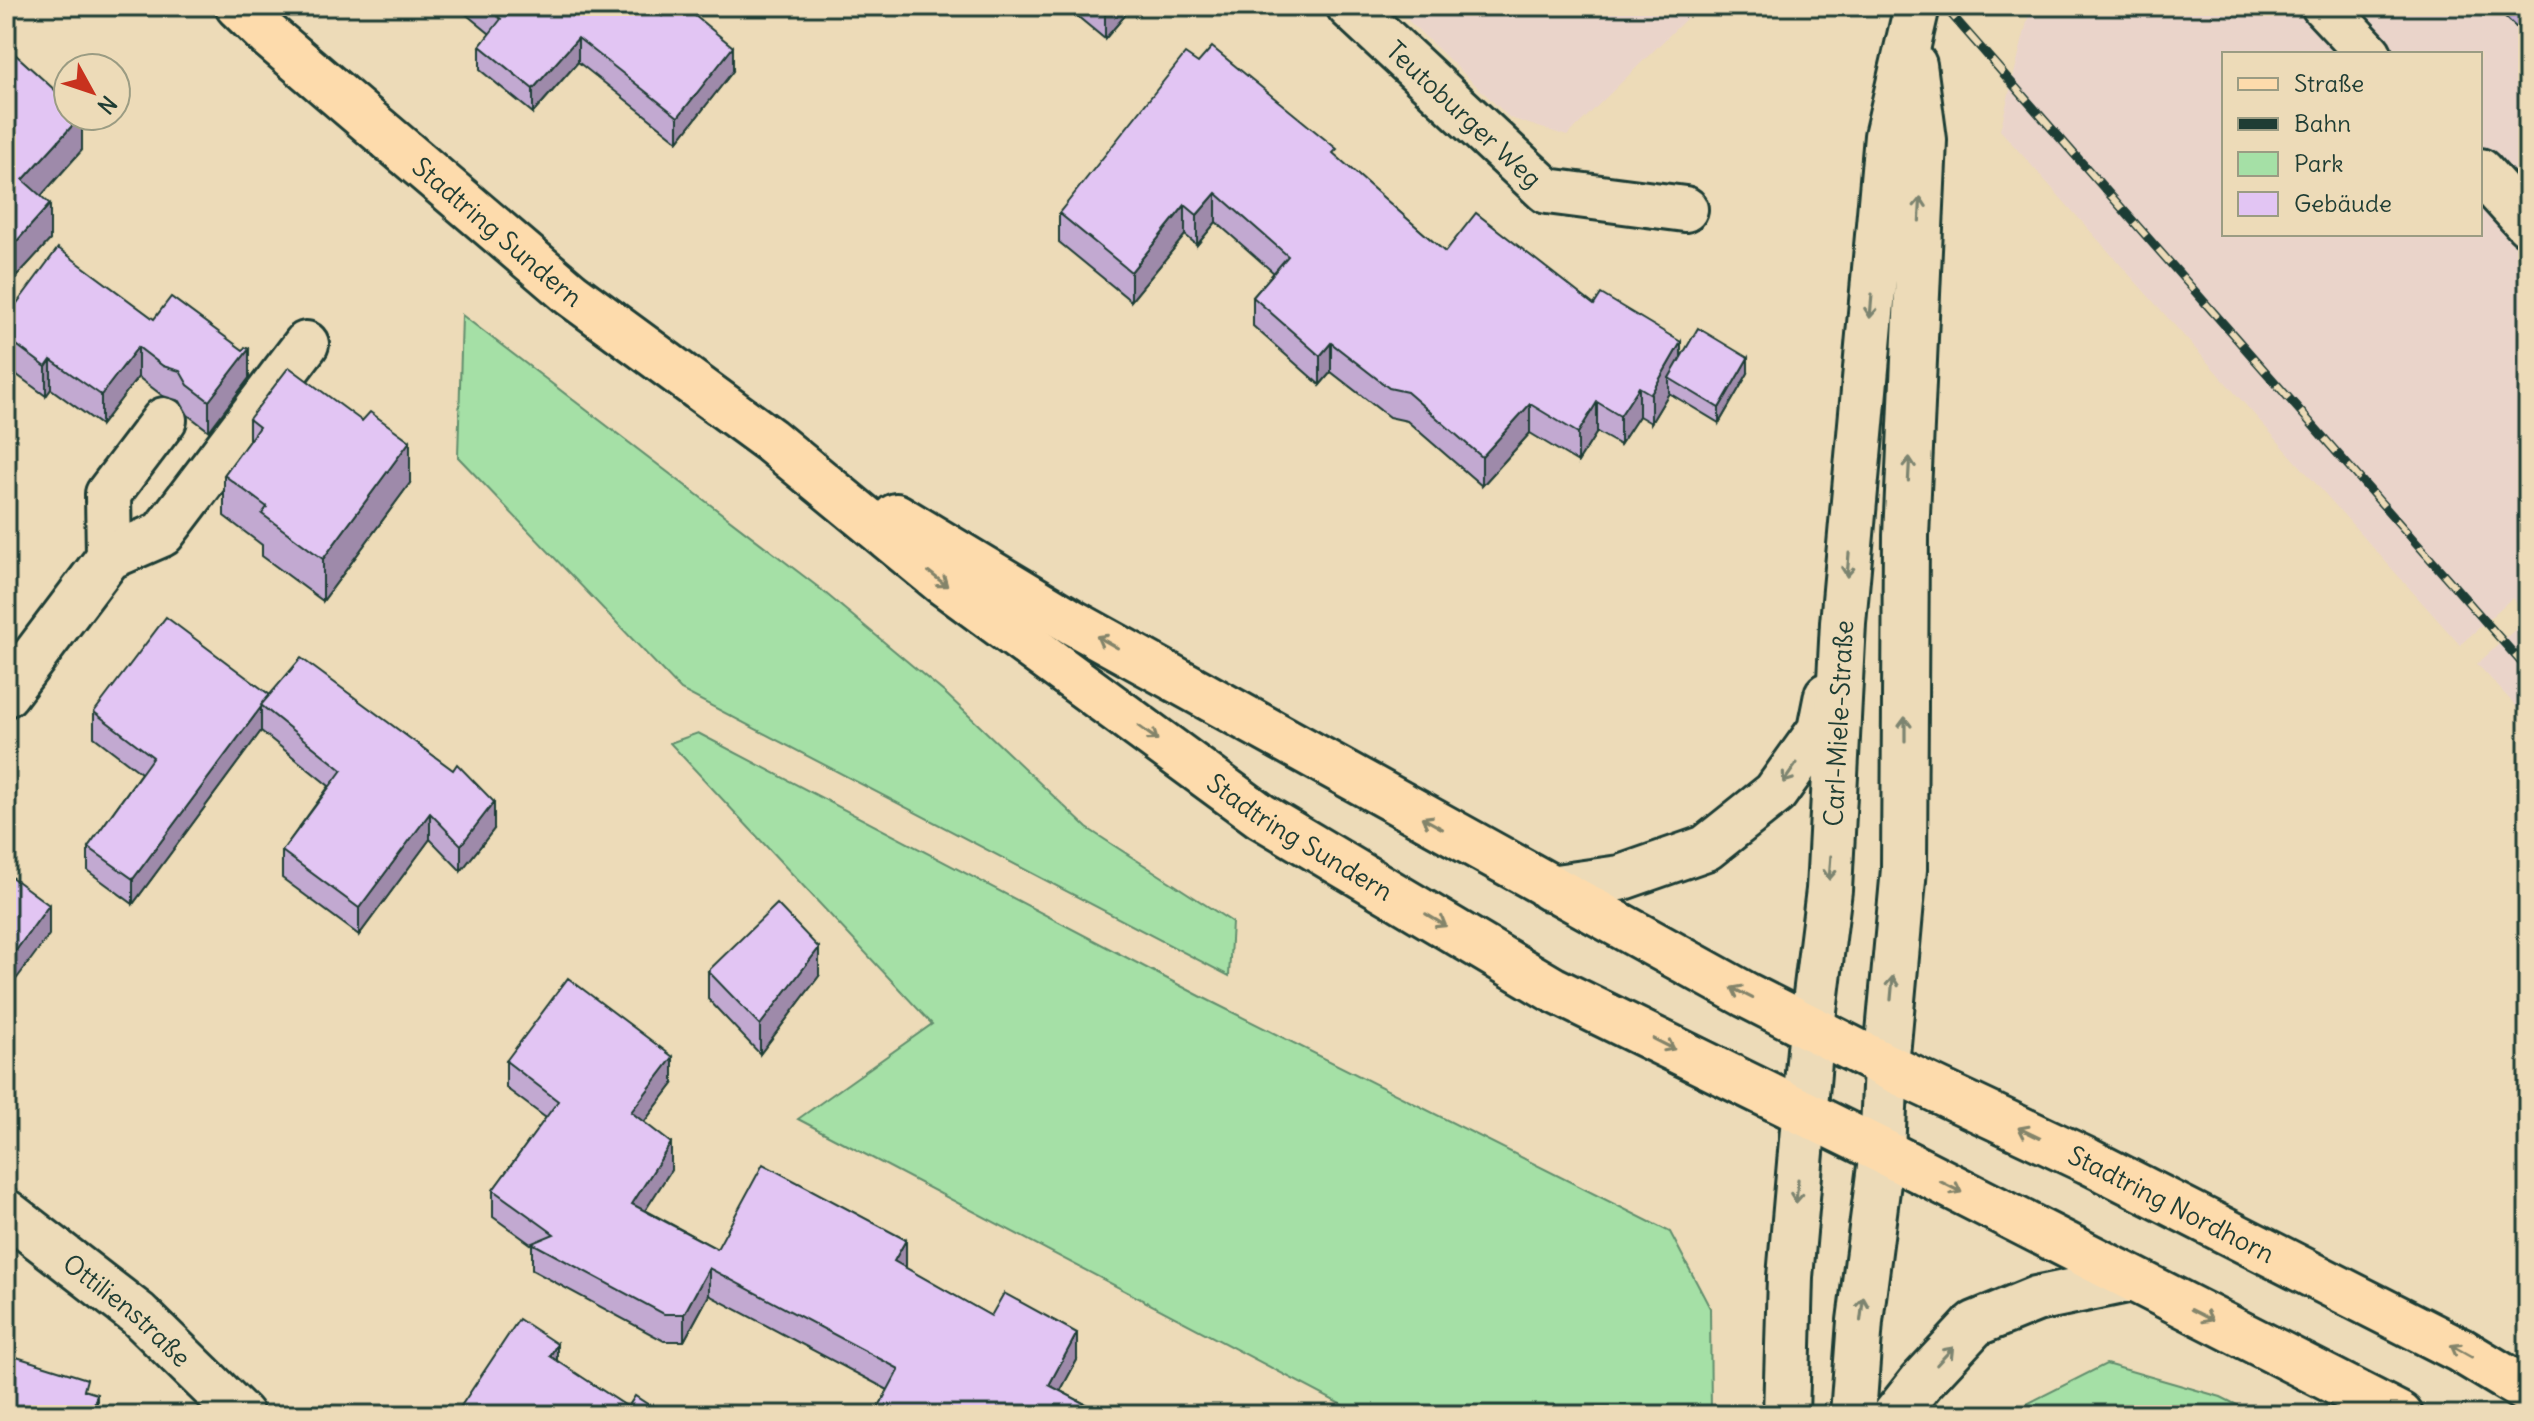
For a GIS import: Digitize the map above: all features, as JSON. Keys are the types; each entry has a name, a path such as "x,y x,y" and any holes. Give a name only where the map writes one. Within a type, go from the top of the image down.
{"main road":[{"name":"Stadtring Sundern","path":"238,6 571,294 770,440 941,581 1261,816 1552,989 1882,1151"},
{"name":"Stadtring Sundern","path":"770,440 1072,622 1549,888 1746,995 1812,1027"},
{"name":"Stadtring Nordhorn","path":"1812,1027 1886,1066 2088,1161 2460,1350 2528,1391"},
{"path":"1882,1151 2400,1415"}],"street":[{"name":"Teutoburger Weg","path":"1349,6 1547,191 1685,209"},
{"path":"2324,6 2367,52"},
{"name":"Carl-Miele-Straße","path":"1786,1415 1790,1277 1812,1027 1829,890 1843,623 1887,136 1914,21"},
{"name":"Carl-Miele-Straße","path":"1853,1415 1860,1321 1882,1151 1886,1066 1904,869 1906,536 1924,140 1914,21"},
{"path":"2482,173 2528,224"},
{"path":"6,694 109,557 162,534 306,344"},
{"path":"109,557 108,494 164,420"},
{"path":"1549,888 1620,878 1706,848 1775,793 1820,730 1843,623"},
{"name":"Ottilienstraße","path":"7,1214 138,1314 241,1415"},
{"path":"1895,1415 1975,1324 2036,1299 2132,1279"}],"shaded area":[{"path":"1393,6 1699,6 1567,136 1510,118"},
{"path":"2031,6 2528,6 2528,615 2512,598 2460,645 2000,130"},
{"path":"2528,618 2528,719 2477,664"}],"green space":[{"path":"462,315 818,587 945,693 1087,828 1232,922 1229,976 681,690 458,457"},
{"path":"698,733 1202,997 1670,1232 1710,1308 1711,1415 1361,1415 798,1119 932,1024 670,743"},
{"path":"2106,1364 2221,1397 2257,1415 2005,1415"}],"building":[{"path":"485,6 650,6 662,16 670,6 683,6 733,47 678,117 578,38 533,89 480,46 501,19"},
{"path":"6,46 52,88 52,132 66,132 23,180 50,204 16,242 6,233"},
{"path":"1212,47 1337,149 1333,153 1445,252 1476,213 1594,305 1601,294 1681,342 1651,394 1639,387 1620,416 1597,402 1578,433 1530,404 1482,457 1407,392 1389,388 1331,343 1320,356 1253,297 1288,256 1216,193 1197,215 1185,205 1131,272 1059,213 1185,54 1198,63"},
{"path":"58,248 154,319 171,297 243,350 245,347 249,349 209,401 188,385 180,371 163,366 138,347 101,395 51,360 46,367 6,337 6,318"},
{"path":"1698,328 1748,358 1719,408 1669,378"},
{"path":"289,367 362,421 370,412 410,441 323,559 262,514 267,507 224,475 259,427 249,419"},
{"path":"166,617 270,695 133,879 88,847 153,757 94,712"},
{"path":"301,658 453,770 457,764 494,802 461,845 430,813 359,908 282,851 342,770 261,705"},
{"path":"6,873 49,905 6,964"},
{"path":"777,904 819,948 760,1025 708,971"},
{"path":"568,978 673,1057 631,1112 671,1143 632,1204 717,1249 763,1164 906,1240 894,1261 991,1316 1004,1293 1077,1333 1049,1385 1106,1415 877,1415 899,1369 709,1268 684,1314 664,1314 532,1243 554,1234 493,1190 558,1101 506,1061"},
{"path":"519,1319 557,1344 550,1356 628,1407 635,1396 664,1415 455,1415"},
{"path":"10,1355 87,1379 84,1390 97,1394 91,1415 6,1415 6,1368"}],"railway":[{"path":"1944,6 2528,670"}]}
